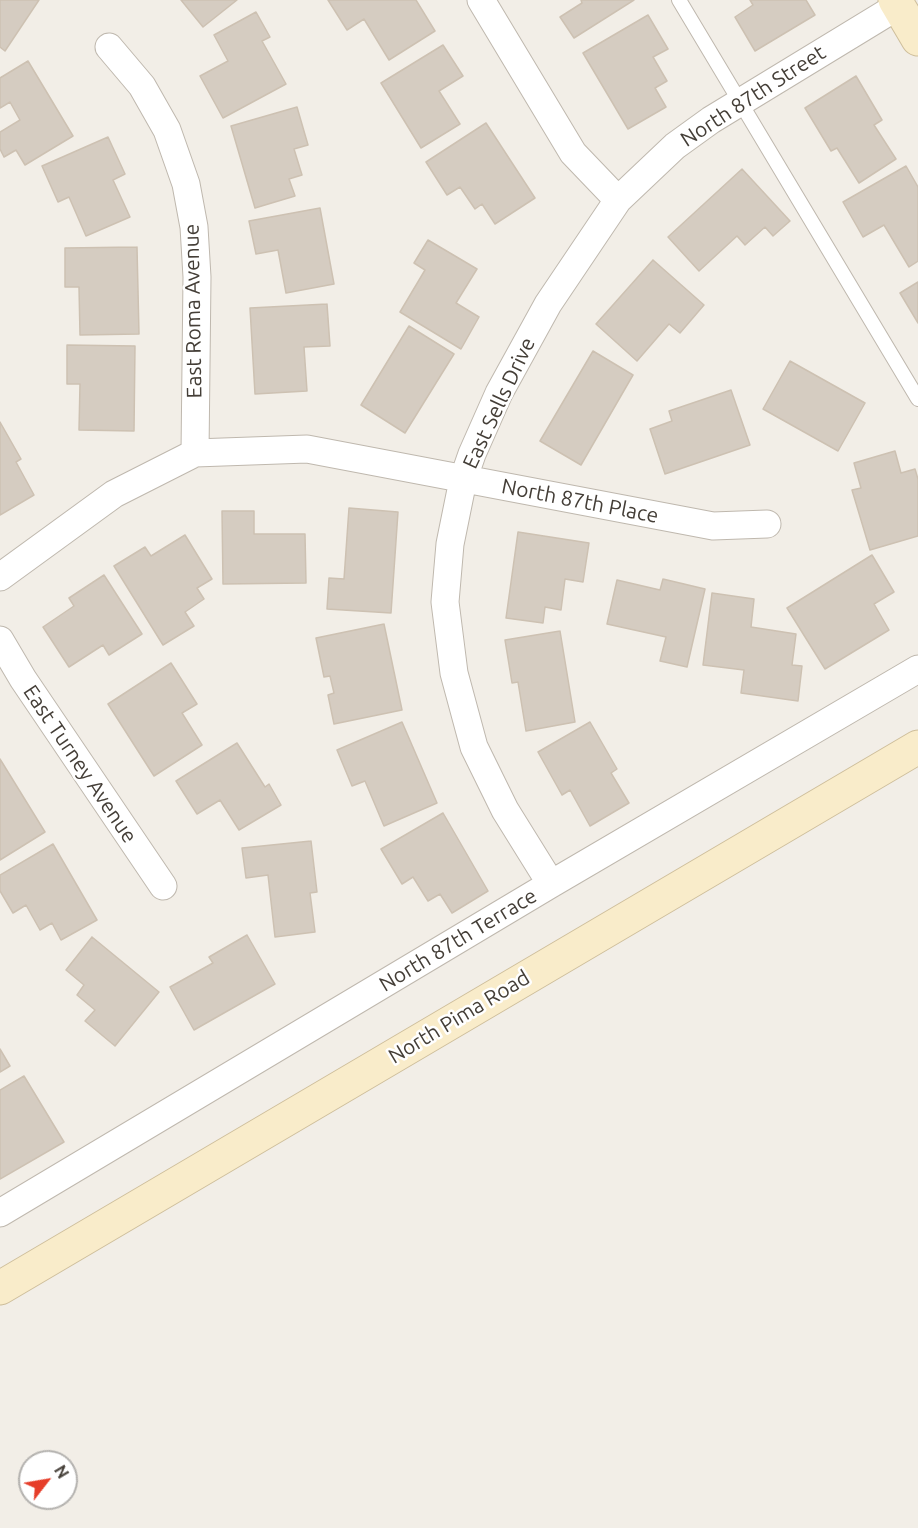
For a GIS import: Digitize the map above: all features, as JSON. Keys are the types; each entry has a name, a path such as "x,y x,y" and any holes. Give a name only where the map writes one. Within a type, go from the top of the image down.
{"main road":[{"path":"896,3 918,39"},
{"name":"North Pima Road","path":"0,1288 918,747"}],"street":[{"path":"482,0 573,153 618,200"},
{"name":"North 87th Street","path":"618,200 675,146 896,3"},
{"name":"East Roma Avenue","path":"110,47 142,86 167,130 186,184 194,227 197,277 195,453"},
{"name":"East Sells Drive","path":"551,884 505,810 474,747 454,673 445,602 450,544 463,480 499,393 542,314 618,200"},
{"name":"North 87th Place","path":"0,577 114,494 195,453 307,449 713,526 767,524"},
{"name":"East Turney Avenue","path":"0,640 23,679 163,886"},
{"name":"North 87th Terrace","path":"0,1213 551,884 918,669"}],"lane":[{"path":"679,0 918,399"}],"building":[{"path":"0,0 39,0 5,51 0,47"},
{"path":"181,0 237,0 203,27"},
{"path":"328,0 416,0 435,31 389,60 364,19 347,30"},
{"path":"581,0 634,0 574,38 560,17 582,3"},
{"path":"750,0 806,0 815,15 755,51 735,17 753,5"},
{"path":"256,12 270,37 262,41 286,84 223,118 200,76 228,61 214,35"},
{"path":"648,15 668,49 653,57 667,81 655,88 666,107 628,129 583,53"},
{"path":"443,45 463,76 439,91 460,124 421,148 381,83"},
{"path":"28,61 73,136 25,165 16,150 4,157 0,149 0,132 20,120 10,102 0,108 0,78"},
{"path":"856,76 882,120 874,125 896,159 859,183 837,148 831,151 805,108"},
{"path":"297,107 308,145 294,149 302,175 289,179 295,196 255,208 231,126"},
{"path":"486,123 535,198 495,224 482,204 475,209 460,187 447,195 426,162"},
{"path":"108,137 125,174 113,180 130,217 86,236 69,197 58,202 42,166"},
{"path":"906,166 918,187 918,261 909,267 884,225 863,237 843,202"},
{"path":"742,169 790,221 773,236 765,227 745,245 737,236 699,271 668,237"},
{"path":"320,208 334,284 286,293 278,250 256,254 249,221"},
{"path":"428,240 477,269 456,303 479,317 461,349 400,312 425,270 414,263"},
{"path":"137,247 139,334 80,335 79,287 65,287 65,248"},
{"path":"653,260 704,305 680,333 669,324 637,361 596,324"},
{"path":"918,282 918,323 900,293"},
{"path":"327,304 330,346 304,347 307,391 255,394 250,308"},
{"path":"409,326 454,354 405,433 361,405"},
{"path":"67,345 135,346 134,431 79,430 80,384 67,384"},
{"path":"593,351 633,375 581,465 540,441"},
{"path":"790,361 865,403 838,451 763,409"},
{"path":"731,390 750,445 665,474 650,429 672,421 669,411"},
{"path":"0,422 21,459 16,462 34,495 0,515"},
{"path":"895,451 901,473 915,469 918,479 918,536 870,550 852,490 861,488 854,463"},
{"path":"349,508 398,512 391,613 327,609 329,578 344,579"},
{"path":"222,511 254,511 254,534 305,534 306,583 223,584"},
{"path":"518,532 589,543 583,582 565,579 561,610 545,607 543,623 506,618"},
{"path":"185,535 212,579 197,588 204,599 185,612 194,626 163,645 114,566 145,547 151,556"},
{"path":"872,555 894,592 874,604 889,630 825,669 787,608"},
{"path":"104,575 142,634 109,655 103,645 69,667 43,627 74,606 69,598"},
{"path":"663,579 705,589 687,667 660,661 666,637 607,624 617,580 660,590"},
{"path":"712,593 754,599 751,627 796,634 792,665 802,666 798,701 741,693 744,670 703,665"},
{"path":"384,624 402,710 334,724 328,695 334,693 330,676 324,677 316,638"},
{"path":"560,631 575,722 526,731 518,682 512,683 505,640"},
{"path":"171,663 197,704 182,713 202,745 154,776 108,704"},
{"path":"402,722 437,803 384,826 365,781 352,786 337,750"},
{"path":"590,722 617,769 611,773 629,803 590,826 570,790 562,795 538,752"},
{"path":"237,743 265,787 269,784 281,805 239,830 220,800 197,814 176,781"},
{"path":"0,759 45,832 0,860"},
{"path":"443,813 488,891 452,913 440,894 428,901 413,877 402,884 381,849"},
{"path":"311,841 317,892 310,893 315,932 275,937 268,875 246,878 242,848"},
{"path":"53,844 97,920 61,940 52,923 40,930 26,905 13,913 0,891 0,875"},
{"path":"247,935 275,984 194,1030 170,987 213,963 209,957"},
{"path":"92,937 159,992 115,1046 85,1021 95,1010 77,995 84,985 66,970"},
{"path":"0,1049 10,1066 0,1072"},
{"path":"24,1076 64,1142 0,1179 0,1090"}]}
